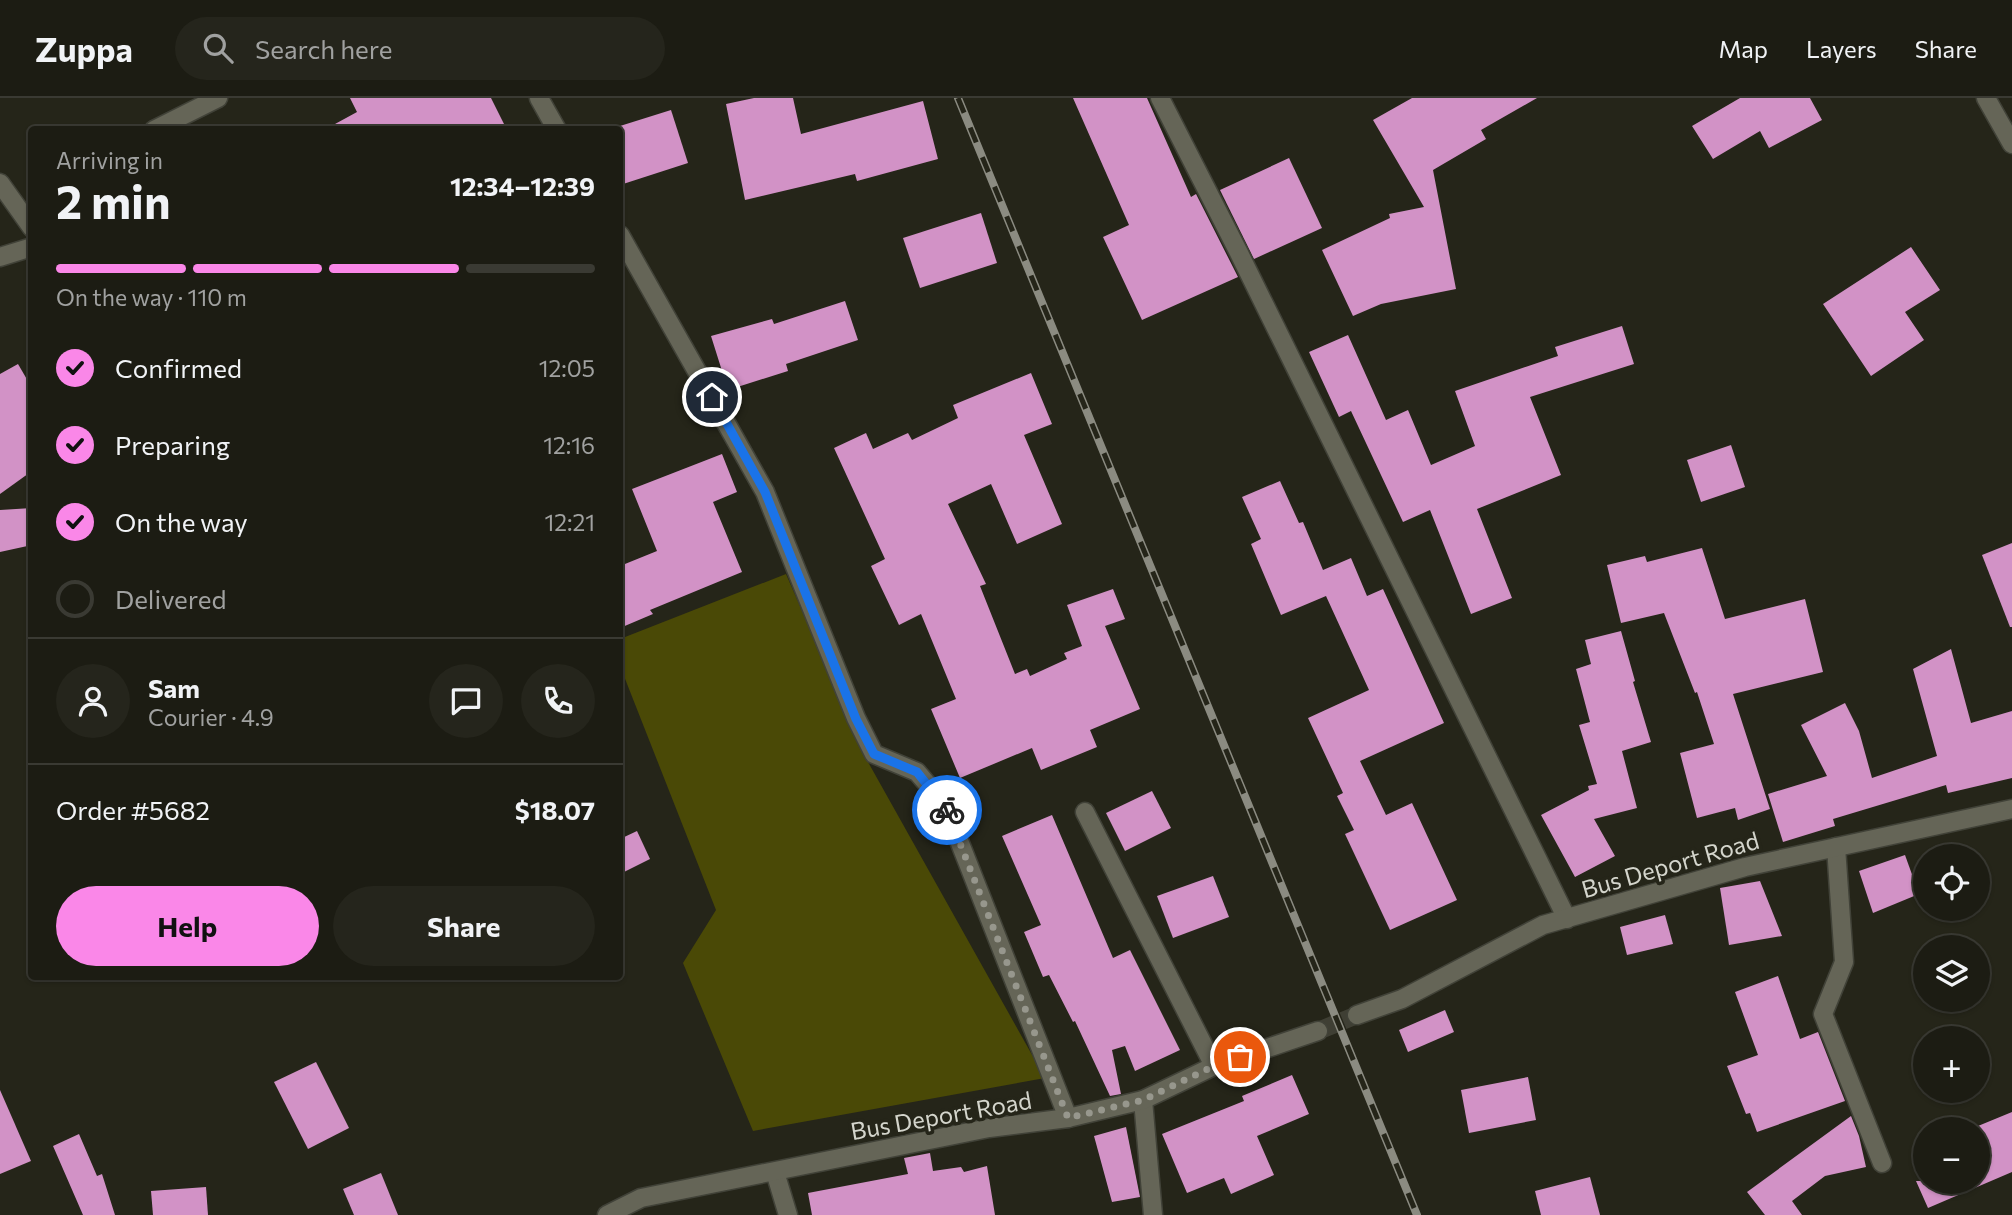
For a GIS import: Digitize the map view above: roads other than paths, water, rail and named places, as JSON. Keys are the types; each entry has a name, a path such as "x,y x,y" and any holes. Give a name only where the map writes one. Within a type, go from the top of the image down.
{"street":[{"path":"162,126 218,98"},
{"path":"539,98 556,126"},
{"path":"1160,98 1567,919"},
{"path":"1986,98 2012,144"},
{"path":"0,183 28,222"},
{"path":"623,240 765,492 856,719 874,754 917,772 946,805 1068,1118"},
{"path":"0,257 28,248"},
{"name":"Bus Deport Road","path":"1357,1016 1402,999 1543,925 1745,867 2012,809"},
{"path":"1085,812 1214,1066"},
{"path":"1836,847 1844,962 1823,1014 1882,1163"},
{"name":"Bus Deport Road","path":"607,1215 641,1198 989,1128 1068,1118 1143,1100 1214,1066 1318,1031"},
{"path":"1143,1100 1153,1215"},
{"path":"775,1172 788,1215"}],"tunnel":[{"path":"1318,1031 1357,1015"}],"railway":[{"path":"958,98 1417,1215"}]}
